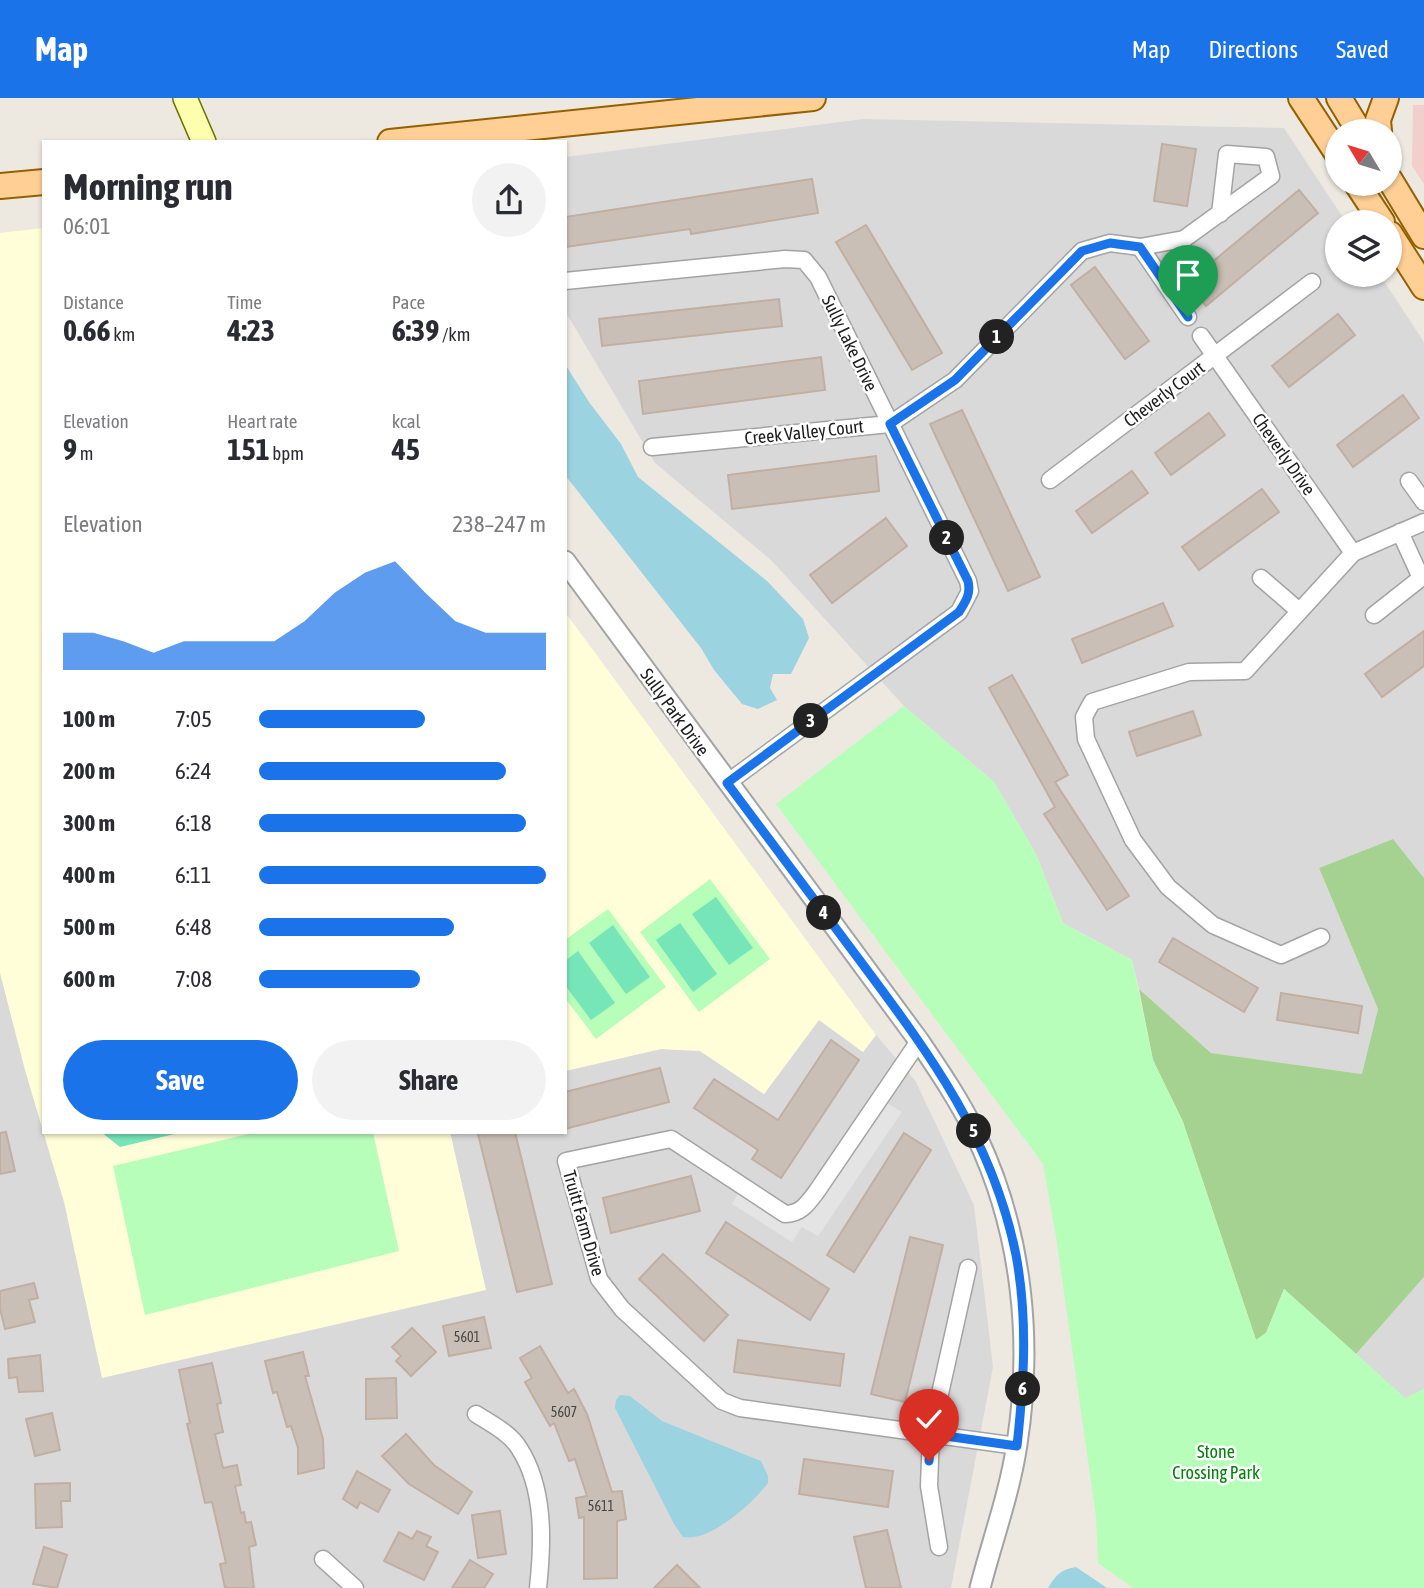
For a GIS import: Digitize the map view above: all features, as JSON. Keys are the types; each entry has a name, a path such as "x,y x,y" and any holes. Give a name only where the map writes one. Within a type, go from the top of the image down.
{"main road":[{"path":"185,98 203,140"},
{"path":"409,140 813,98"},
{"path":"1301,98 1325,135"},
{"path":"1339,98 1352,119"},
{"path":"1378,119 1386,98"},
{"path":"0,186 42,182"},
{"path":"1400,196 1424,236"},
{"path":"1402,252 1424,287"}],"street":[{"name":"Creek Valley Court","path":"652,447 890,424 955,380 1082,251 1110,243 1140,247 1184,239 1220,214"},
{"path":"1140,247 1188,317"},
{"name":"Sully Lake Drive","path":"567,281 785,259 804,260 818,277 968,581 970,592 959,612 727,783"},
{"name":"Cheverly Court","path":"1050,480 1312,282"},
{"name":"Cheverly Drive","path":"1201,336 1353,553"},
{"path":"1409,481 1424,502"},
{"path":"1321,937 1281,955 1213,925 1168,887 1133,840 1086,739 1084,717 1092,702 1189,672 1245,671 1353,553 1424,522"},
{"path":"1374,615 1422,578 1400,532"},
{"name":"Sully Park Drive","path":"567,564 919,1041 956,1096 978,1139 1000,1196 1016,1255 1024,1315 1017,1446 980,1588"},
{"path":"1262,578 1298,610"},
{"name":"Truitt Farm Drive","path":"919,1041 817,1191 806,1206 794,1214 785,1214 671,1139 566,1161 599,1279 622,1309 722,1401 740,1408 1017,1446"},
{"path":"939,1547 929,1486 931,1434 968,1268"},
{"path":"476,1413 512,1439 519,1448 532,1478 540,1512 542,1553 538,1588"},
{"path":"323,1559 355,1588"}],"shaded area":[{"path":"1413,105 1424,105 1424,184 1412,166"},
{"path":"863,119 1284,128 1325,190 1325,196 1329,196 1338,210 1325,210 1325,287 1388,287 1424,342 1424,878 1393,839 1319,868 1378,1009 1363,1074 1211,1053 1139,989 1132,960 1063,923 1036,854 994,782 904,706 772,561 655,463 567,314 567,157"},
{"path":"42,228 42,1128 0,973 0,233"},
{"path":"567,615 876,1035 863,1052 819,1020 764,1094 700,1051 661,1049 567,1071"},
{"path":"0,644 42,1134 50,1134 485,1290 450,1134 567,1134 567,1071 661,1049 700,1051 764,1094 819,1020 863,1052 876,1035 916,1082 974,1205 993,1367 951,1588 0,1588"},
{"path":"880,1099 902,1112 818,1236 802,1227 792,1242 732,1204 742,1186 794,1213"},
{"path":"44,1134 450,1134 486,1290 102,1378 64,1202"},
{"path":"1424,1277 1424,1389 1406,1399 1356,1354"}],"green space":[{"name":"Stone Crossing Park","path":"904,706 994,782 1036,854 1063,923 1132,960 1153,1060 1183,1122 1256,1340 1266,1333 1284,1289 1405,1398 1424,1389 1424,1588 1133,1588 1098,1563 1096,1517 1043,1164 776,804"},
{"path":"1393,839 1424,878 1424,1277 1356,1354 1284,1289 1266,1333 1256,1340 1183,1122 1153,1060 1139,989 1211,1053 1362,1074 1378,1009 1319,868"},
{"path":"710,879 770,959 699,1012 640,932"},
{"path":"716,897 753,948 729,965 692,914"},
{"path":"608,909 666,987 596,1039 567,1001 567,939"},
{"path":"680,923 717,974 693,992 656,940"},
{"path":"613,925 650,977 626,994 589,943"},
{"path":"578,951 615,1003 591,1020 567,988 567,959"},
{"path":"104,1134 175,1134 120,1147"},
{"path":"249,1134 373,1134 399,1251 145,1315 113,1166"}],"water":[{"path":"567,367 621,444 638,477 767,581 803,619 809,638 791,674 773,674 770,688 777,700 758,709 742,704 714,670 701,648 567,478"},
{"path":"620,1395 630,1396 662,1421 761,1461 768,1476 768,1483 730,1520 705,1534 683,1537 615,1408"},
{"path":"1076,1567 1107,1588 1048,1588 1059,1574"}],"building":[{"path":"1162,144 1196,149 1187,206 1154,201"},
{"path":"812,179 818,213 691,234 690,229 567,247 567,217"},
{"path":"1299,190 1318,213 1206,306 1187,283"},
{"path":"866,225 942,353 912,370 836,242"},
{"path":"1095,267 1149,341 1125,359 1071,285"},
{"path":"779,299 782,326 602,346 599,319"},
{"path":"1338,314 1355,335 1289,387 1272,366"},
{"path":"821,357 825,390 643,414 639,381"},
{"path":"1403,395 1419,418 1353,467 1337,445"},
{"path":"962,410 1040,577 1008,591 930,424"},
{"path":"1209,413 1225,435 1171,475 1155,453"},
{"path":"876,456 879,491 732,509 728,475"},
{"path":"1132,471 1148,493 1092,533 1076,511"},
{"path":"1262,489 1279,512 1199,570 1182,547"},
{"path":"886,518 907,546 832,603 810,575"},
{"path":"1163,603 1173,626 1082,663 1072,639"},
{"path":"1424,631 1424,666 1382,697 1365,674"},
{"path":"1012,675 1068,775 1055,782 1129,896 1107,910 1044,814 1055,807 989,688"},
{"path":"1193,711 1201,735 1137,756 1129,732"},
{"path":"1173,938 1258,988 1244,1012 1159,962"},
{"path":"1281,993 1362,1006 1358,1033 1277,1020"},
{"path":"831,1040 859,1060 781,1178 752,1159 758,1150 694,1108 714,1079 778,1120"},
{"path":"660,1068 669,1102 567,1128 567,1091"},
{"path":"6,1132 15,1171 0,1174 0,1133"},
{"path":"904,1133 931,1150 854,1272 827,1255"},
{"path":"478,1134 515,1134 552,1284 517,1292"},
{"path":"691,1176 700,1211 611,1233 603,1198"},
{"path":"726,1222 829,1289 810,1320 706,1253"},
{"path":"910,1237 943,1245 905,1402 871,1394"},
{"path":"663,1254 728,1315 704,1341 639,1279"},
{"path":"34,1283 38,1298 29,1300 35,1322 5,1329 0,1309 0,1291"},
{"path":"484,1317 491,1348 449,1356 443,1326"},
{"path":"412,1328 436,1352 411,1376 396,1361 401,1356 392,1347"},
{"path":"738,1340 844,1354 840,1386 734,1372"},
{"path":"540,1346 568,1393 574,1389 587,1414 612,1492 622,1491 626,1519 617,1521 617,1578 584,1579 584,1517 579,1518 576,1498 587,1496 575,1459 569,1461 554,1423 550,1426 525,1382 532,1378 520,1358"},
{"path":"303,1352 309,1376 305,1376 323,1439 324,1468 298,1474 298,1448 291,1426 287,1427 277,1392 273,1393 265,1361"},
{"path":"40,1355 43,1391 19,1392 17,1377 9,1378 8,1359"},
{"path":"212,1363 221,1403 217,1404 223,1432 215,1434 223,1468 237,1465 241,1485 235,1486 241,1513 244,1512 246,1523 251,1522 256,1545 249,1547 254,1588 225,1588 220,1564 226,1563 212,1502 205,1503 187,1424 190,1423 179,1370"},
{"path":"396,1378 397,1418 366,1419 366,1379"},
{"path":"52,1413 60,1450 35,1456 26,1419"},
{"path":"406,1434 434,1465 472,1492 458,1514 409,1484 382,1456"},
{"path":"804,1459 893,1471 888,1507 799,1494"},
{"path":"357,1471 390,1490 378,1512 360,1502 357,1508 343,1499"},
{"path":"70,1483 70,1501 61,1501 62,1527 36,1528 35,1484"},
{"path":"500,1511 506,1554 478,1558 472,1515"},
{"path":"887,1530 901,1588 866,1588 854,1537"},
{"path":"417,1531 431,1537 426,1546 438,1552 424,1580 384,1561 399,1532 412,1539"},
{"path":"44,1547 67,1555 57,1588 33,1584"},
{"path":"470,1560 493,1574 484,1588 452,1588"},
{"path":"677,1565 700,1588 654,1588"}],"route":[{"path":"929,1461 931,1434 1017,1446 1024,1377 1024,1315 1016,1255 1000,1196 978,1139 956,1096 919,1041 727,783 959,612 967,599 970,592 968,581 890,424 955,380 1082,251 1110,243 1140,247 1188,317"}]}
